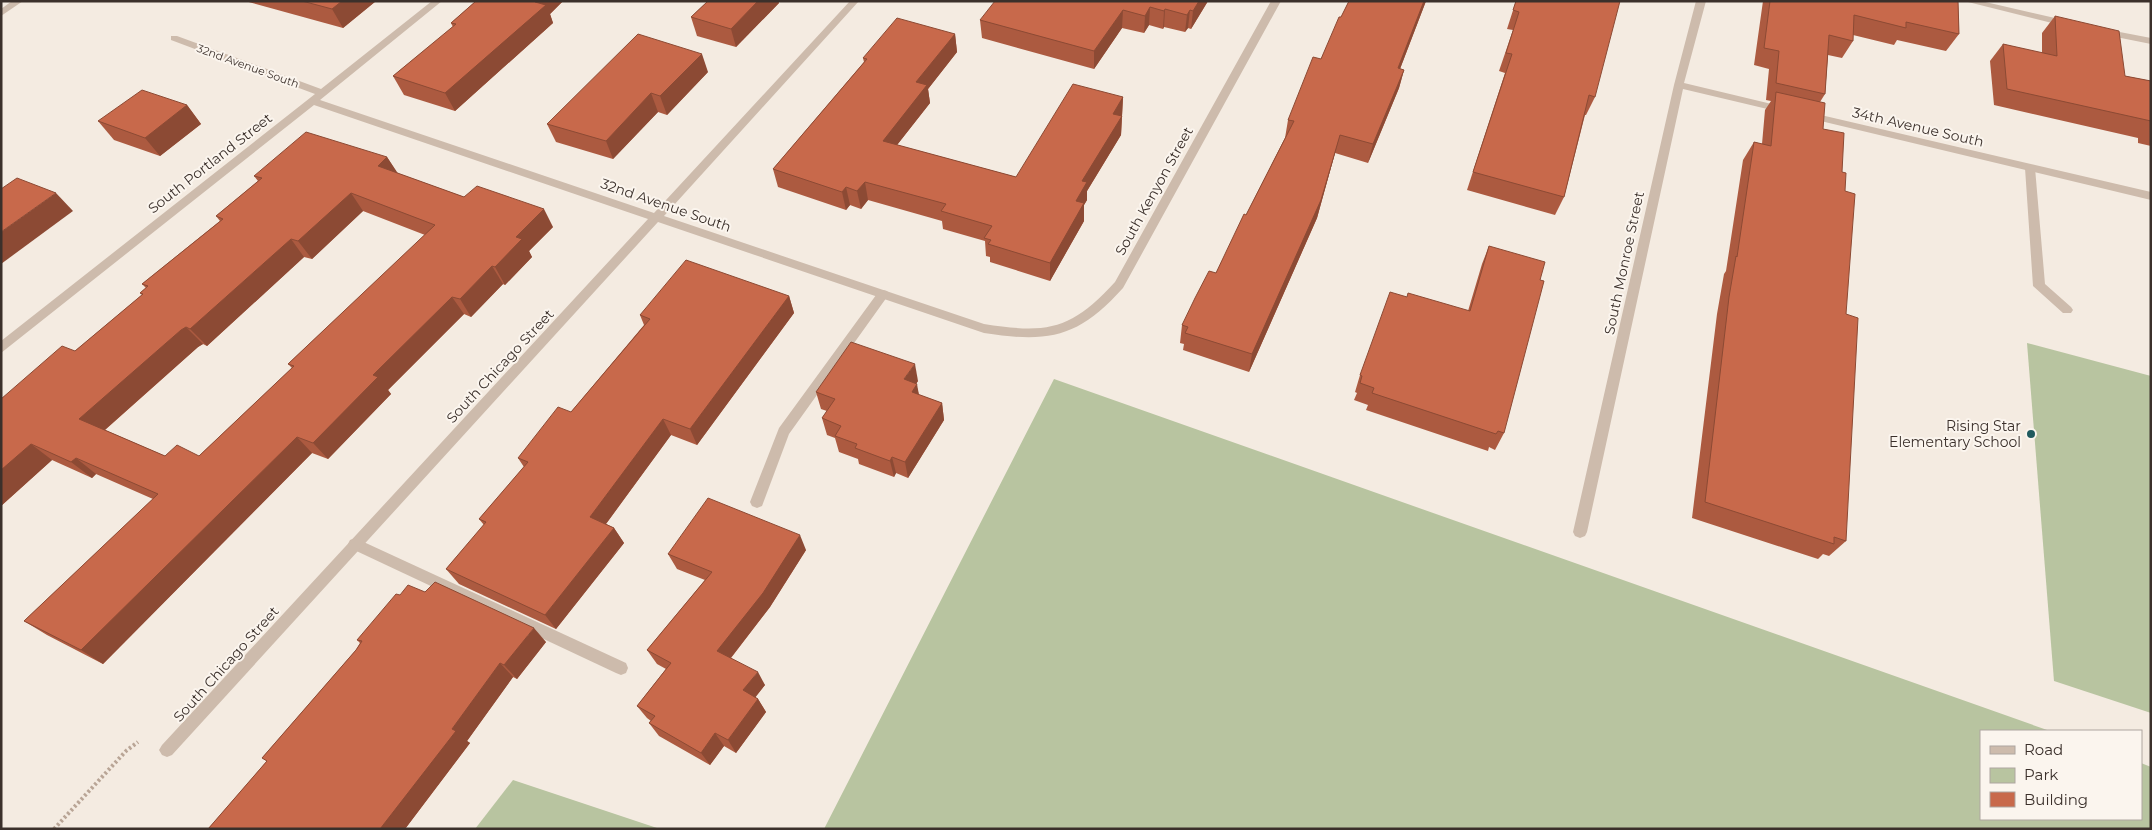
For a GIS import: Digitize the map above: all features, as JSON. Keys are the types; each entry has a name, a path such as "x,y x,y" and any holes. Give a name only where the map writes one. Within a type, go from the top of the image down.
{"street":[{"path":"1,13 19,1"},
{"name":"South Portland Street","path":"1,348 438,1"},
{"name":"South Chicago Street","path":"167,750 855,1"},
{"name":"South Kenyon Street","path":"1011,333 1034,334 1059,330 1079,323 1101,307 1120,286 1276,1"},
{"name":"South Monroe Street","path":"1580,532 1679,85 1700,1"},
{"path":"1968,1 2079,26"},
{"path":"2097,30 2151,41"},
{"name":"32nd Avenue South","path":"174,38 322,93"},
{"name":"34th Avenue South","path":"1679,85 2151,196"},
{"name":"32nd Avenue South","path":"312,101 984,328 1011,333"},
{"path":"2030,168 2039,286 2067,310"},
{"path":"757,502 783,432 883,294"},
{"path":"355,544 621,668"}],"path":[{"path":"54,829 126,751 138,742 145,738 167,750"}],"green space":[{"path":"2027,343 2151,376 2151,713 2054,681"},
{"path":"1054,379 2047,730 1980,730 1980,820 2142,820 2142,763 2151,767 2151,829 824,829"},
{"path":"513,780 660,829 475,829"}],"building":[{"path":"302,1 342,1 332,9"},
{"path":"476,1 535,1 546,5 445,93 393,76 456,24 451,23"},
{"path":"708,1 758,1 731,29 691,17"},
{"path":"995,1 1199,1 1193,11 1190,10 1187,15 1150,7 1145,16 1123,10 1094,51 980,20"},
{"path":"1349,1 1424,1 1398,68 1404,70 1373,144 1340,135 1321,200 1252,354 1185,333 1188,327 1182,325 1195,298 1209,271 1216,273 1244,214 1246,215 1294,121 1288,120 1313,57 1321,59 1339,17 1341,17"},
{"path":"1516,1 1620,1 1595,97 1589,95 1564,197 1473,172 1512,54 1506,53 1519,12 1513,10"},
{"path":"1770,1 1958,1 1959,34 1906,22 1906,28 1854,15 1853,41 1829,35 1825,94 1776,83 1779,51 1764,48"},
{"path":"2055,16 2119,31 2125,76 2151,81 2151,121 2007,89 2003,44 2057,56"},
{"path":"897,18 955,34 916,82 927,85 883,141 1016,177 1073,84 1123,97 1113,114 1122,116 1082,181 1087,182 1076,201 1084,203 1050,263 988,244 991,240 984,238 992,226 941,211 946,204 865,182 857,191 846,187 842,192 773,169 867,59 863,58"},
{"path":"638,34 702,54 660,96 651,93 606,141 547,124"},
{"path":"142,90 187,105 145,138 98,121"},
{"path":"1776,92 1825,103 1823,129 1844,133 1842,172 1846,173 1845,191 1855,194 1846,314 1858,318 1846,541 1834,537 1834,544 1705,502 1729,297 1737,257 1754,142 1771,146"},
{"path":"306,132 387,157 378,166 464,197 477,186 544,209 516,237 522,239 495,267 492,266 460,299 452,297 373,375 378,377 313,443 297,437 81,650 24,621 158,494 76,458 71,462 31,444 1,470 1,399 62,346 75,351 143,294 140,293 148,286 142,284 223,219 216,216 262,178 254,176","holes":["351,193 435,225 288,364 294,366 199,456 177,445 165,456 79,419 181,330 186,327 190,329 291,239 298,241"]},
{"path":"17,178 56,193 1,232 1,189"},
{"path":"1489,246 1545,262 1540,280 1544,281 1504,433 1498,431 1496,434 1372,393 1374,388 1360,383 1362,376 1360,375 1390,292 1407,297 1408,293 1470,311"},
{"path":"686,260 789,296 690,429 663,419 590,517 614,528 545,615 446,569 486,522 479,519 528,462 518,458 558,407 571,412 650,319 640,315"},
{"path":"851,342 915,364 904,379 917,384 912,392 942,403 905,462 892,457 890,461 855,448 857,444 835,436 841,426 822,418 835,399 816,392"},
{"path":"708,498 800,535 763,593 717,651 758,672 743,690 758,699 728,740 715,733 701,753 649,723 655,716 637,706 671,663 647,650 712,572 668,554"},
{"path":"435,582 534,628 504,665 500,663 452,729 456,731 380,829 208,829 267,761 262,758 356,650 362,641 357,640 396,594 400,595 408,585 425,592"}],"place":[{"name":"Rising Star Elementary School","path":"2031,434"}]}
